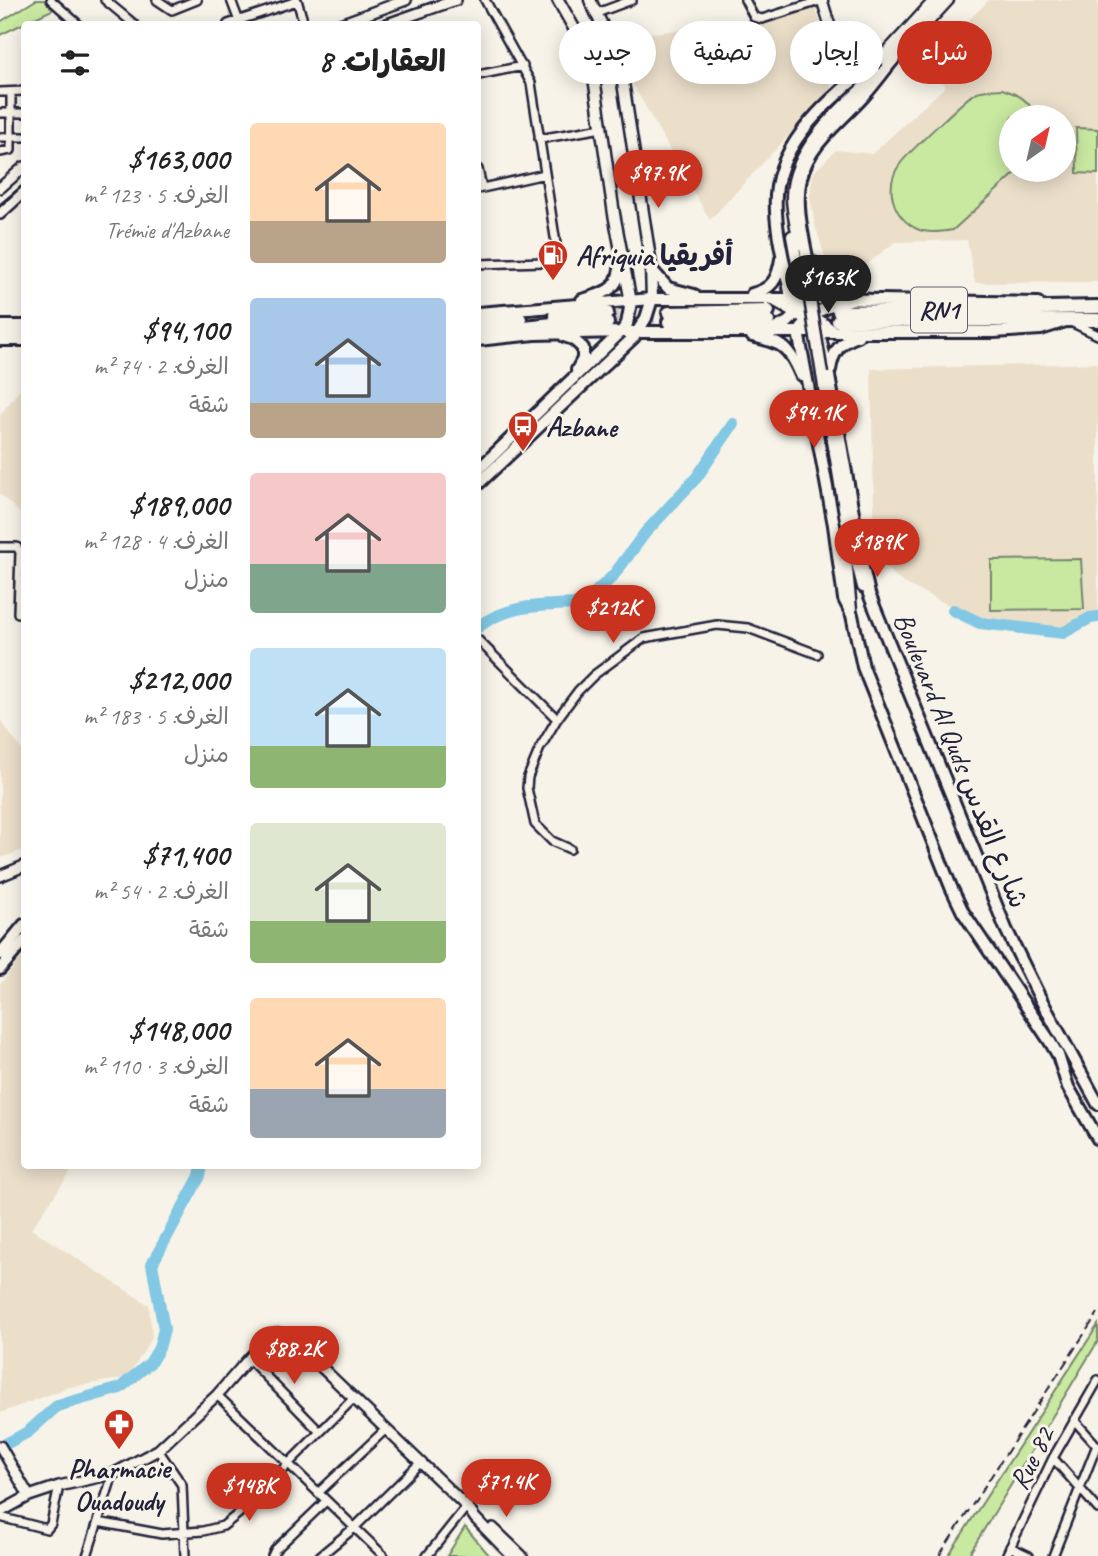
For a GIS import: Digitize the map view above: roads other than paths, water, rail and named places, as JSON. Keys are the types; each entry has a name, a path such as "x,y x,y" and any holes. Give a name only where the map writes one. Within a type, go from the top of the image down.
{"highway":[{"name":"RN1","path":"835,320 1037,315 1080,307 1098,307"},
{"path":"481,322 609,313"},
{"path":"481,331 553,324 609,313"},
{"name":"RN1","path":"1037,315 1069,321 1098,320"},
{"path":"669,317 768,316"},
{"path":"0,327 21,327"},
{"path":"0,340 21,339"}],"main road":[{"path":"558,0 589,56 593,71 631,302 629,330 618,353"},
{"path":"590,0 620,63 651,269 646,312"},
{"path":"852,615 844,520 823,375 801,262 792,197 804,153 935,0"},
{"path":"883,60 948,0"},
{"path":"800,333 813,290 799,207 801,177 806,162 818,144 864,96 889,56"},
{"path":"819,333 806,311 793,299 782,250 775,198 781,168 794,142 848,84"},
{"path":"804,235 820,282 826,290 853,299 1014,301 1080,307"},
{"path":"481,467 646,312 676,300 729,299 756,293 772,285 777,278 782,250"},
{"path":"481,313 569,304 610,290 616,284 622,256"},
{"path":"651,269 662,283 673,290 714,299"},
{"path":"729,299 800,333 819,333 835,320 853,299"},
{"path":"768,316 793,299"},
{"path":"768,316 806,311 853,299"},
{"path":"631,302 646,312"},
{"path":"631,302 646,312 657,333"},
{"path":"609,313 631,302"},
{"path":"569,304 609,313 623,312 629,330"},
{"path":"732,331 784,311 782,326"},
{"path":"806,311 835,320"},
{"path":"782,326 806,311 866,333"},
{"path":"768,316 782,326"},
{"path":"823,375 839,346 866,333 994,332 1041,329 1069,321"},
{"path":"481,340 535,334 561,335 629,330 657,333 732,331 769,340 786,348 793,356 811,397"},
{"path":"481,481 618,353 657,333"},
{"name":"Boulevard Al Quds شارع القدس","path":"800,333 839,556 844,600 852,615 863,667 963,912 1058,1055 1068,1087 1098,1139"},
{"name":"Boulevard Al Quds شارع القدس","path":"819,333 823,375 869,594 1006,929 1098,1104"},
{"path":"561,335 579,343 584,353 581,365 568,384"},
{"path":"844,520 864,592 889,645"},
{"path":"0,954 21,929"},
{"path":"0,969 21,944"}],"street":[{"path":"51,0 75,21"},
{"path":"105,0 130,21"},
{"path":"157,0 172,10 196,0"},
{"path":"231,0 238,21"},
{"path":"348,21 406,0"},
{"path":"396,21 456,0"},
{"path":"481,264 545,262 555,255 557,250 531,83 485,0"},
{"path":"597,13 632,0"},
{"path":"745,0 754,17 762,19 822,0 828,21"},
{"path":"244,21 297,1 303,21"},
{"path":"481,74 523,66"},
{"path":"0,92 21,91"},
{"path":"0,152 10,150 10,92"},
{"path":"0,113 21,113"},
{"path":"539,139 602,128"},
{"path":"0,138 21,137"},
{"path":"0,188 21,170"},
{"path":"481,189 545,174"},
{"path":"0,214 21,195"},
{"path":"1069,321 1098,335"},
{"path":"0,547 17,547 20,552 18,613"},
{"path":"570,849 552,841 535,824 527,788 531,767 557,719 594,675 644,638 706,626 731,625 748,628 817,654"},
{"path":"481,643 557,719"},
{"path":"0,876 21,867"},
{"path":"0,1515 29,1496 113,1474 158,1450 217,1395 267,1338 282,1333 289,1336 421,1462 512,1556"},
{"path":"248,1359 320,1432"},
{"name":"Rue 82","path":"1006,1556 1053,1458 1097,1385"},
{"path":"217,1395 384,1556"},
{"path":"99,1522 162,1534 204,1531 223,1526 353,1399"},
{"path":"1053,1556 1098,1446 1074,1420"},
{"path":"318,1493 385,1430"},
{"path":"0,1446 29,1496"},
{"path":"158,1450 182,1485 185,1556"},
{"path":"1053,1458 1098,1509"},
{"path":"320,1556 354,1528 421,1462"},
{"path":"87,1556 113,1474"},
{"path":"0,1515 47,1529 51,1524 59,1486"},
{"path":"272,1556 326,1501"},
{"path":"428,1556 468,1508"},
{"path":"468,1508 479,1514 522,1556"},
{"path":"1010,1547 1030,1556"}],"waterway":[{"path":"481,625 502,614 528,607 583,604 613,576 645,533 697,477 733,424"},
{"path":"953,610 980,623 1063,633 1090,618 1098,617"},
{"path":"0,1447 28,1432 57,1406 120,1388 150,1363 159,1348 164,1329 152,1264 201,1169"}],"tunnel":[{"path":"607,313 669,313"},
{"path":"607,323 669,322"}],"tram line":[{"path":"378,21 437,0"},
{"path":"0,204 21,186"}],"railway":[{"path":"939,1556 1098,1313"}],"place":[{"name":"Afriquia أفريقيا","path":"553,282"},
{"name":"Azbane","path":"523,453"},
{"name":"Pharmacie Ouadoudy","path":"119,1451"}]}
